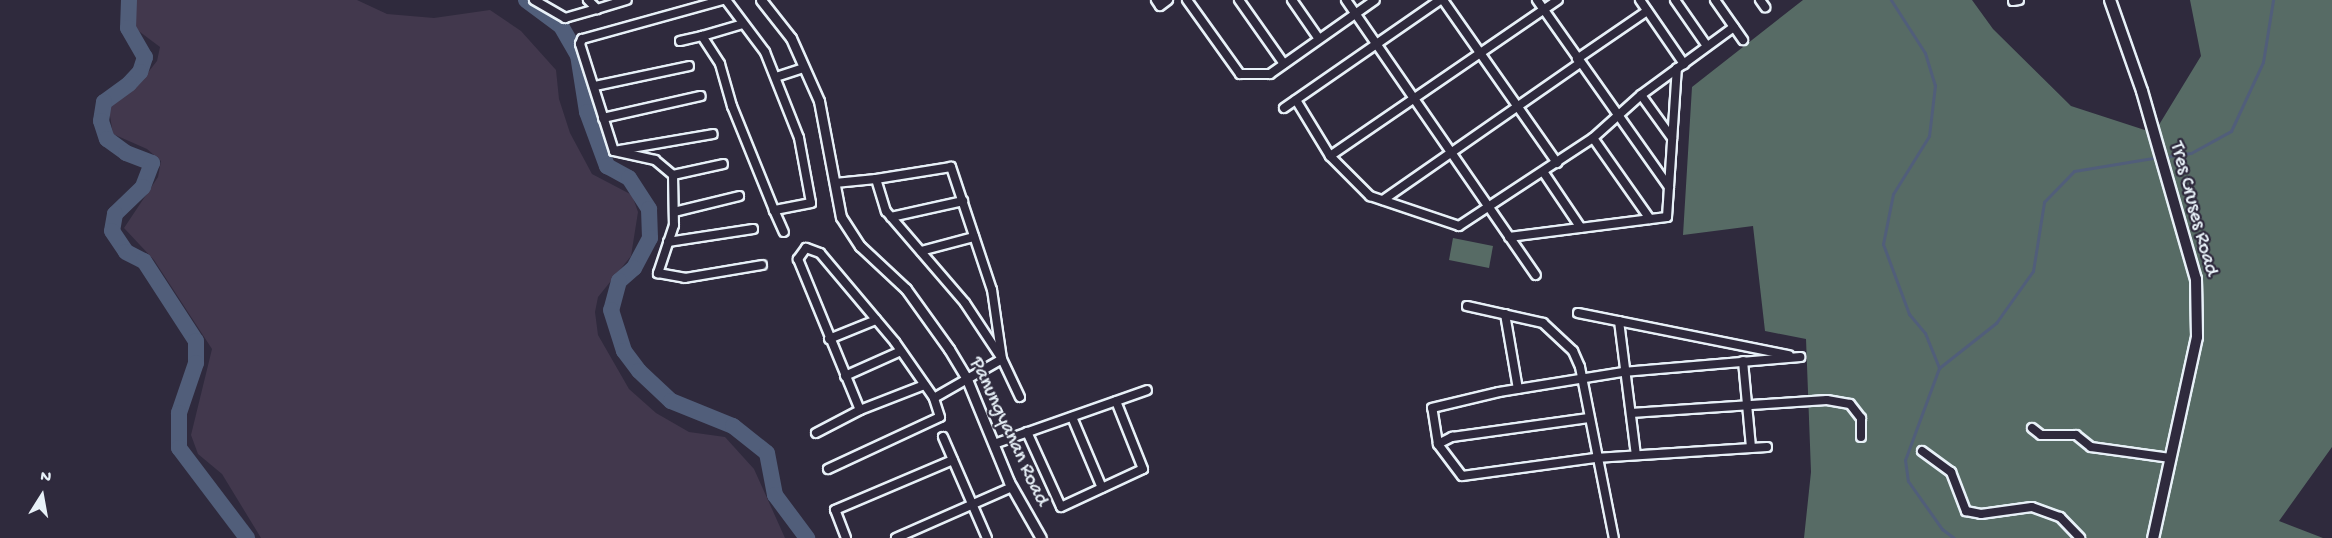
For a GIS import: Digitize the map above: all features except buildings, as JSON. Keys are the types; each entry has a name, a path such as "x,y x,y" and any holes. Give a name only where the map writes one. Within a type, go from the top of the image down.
{"main road":[{"name":"Tres Cruses Road","path":"2110,0 2142,91 2196,279 2197,338 2153,538"}],"street":[{"path":"534,0 565,18 627,0"},
{"path":"588,0 597,9"},
{"path":"614,151 580,44 582,39 724,0 765,52 799,138 811,203 774,210"},
{"name":"Panungyanan Road","path":"761,0 791,38 819,101 841,217 860,246 906,289 966,377 1012,487 1041,538"},
{"path":"1156,0 1160,6 1168,0"},
{"path":"1187,0 1240,74 1270,74 1375,0"},
{"path":"1239,0 1284,64"},
{"path":"1292,0 1319,39"},
{"path":"1346,0 1536,275"},
{"path":"1284,108 1442,0 1557,163"},
{"path":"1537,0 1616,116 1669,188"},
{"path":"1330,156 1558,0"},
{"path":"1509,237 1667,217 1672,138 1681,66 1640,0"},
{"path":"1675,0 1707,46"},
{"path":"1715,0 1743,40"},
{"path":"1383,200 1517,107 1647,11"},
{"path":"680,41 743,24"},
{"path":"1296,100 1330,156 1370,196 1459,226 1490,209 1593,138 1641,95 1734,27"},
{"path":"702,36 720,64 732,106 784,232"},
{"path":"595,86 689,66"},
{"path":"776,77 804,68"},
{"path":"1641,95 1672,138"},
{"path":"603,118 701,96"},
{"path":"614,151 713,134"},
{"path":"1593,138 1650,219"},
{"path":"614,151 656,160 674,176 674,212 668,242 658,273 685,278 762,265"},
{"path":"674,176 723,164"},
{"path":"835,183 951,167 992,290 1002,359"},
{"path":"1544,173 1581,228"},
{"path":"876,179 891,217 965,303 1002,359 1020,397"},
{"path":"674,212 739,196"},
{"path":"891,217 963,201"},
{"path":"668,242 753,229"},
{"path":"921,251 974,237"},
{"path":"828,469 940,417 934,398 901,351 820,253 806,248 798,259 860,410"},
{"path":"1467,306 1543,323 1573,351 1582,379 1595,458 1614,538"},
{"path":"1578,313 1800,357 1623,372 1446,402 1432,408 1438,444 1462,476 1595,458 1767,447"},
{"path":"1505,314 1518,389"},
{"path":"829,339 876,320"},
{"path":"1619,321 1623,372 1636,455"},
{"path":"845,376 901,351"},
{"path":"934,398 966,377 1002,359"},
{"path":"1743,361 1751,448"},
{"path":"816,433 860,410 924,385"},
{"path":"994,444 1147,390"},
{"path":"1630,413 1747,403 1827,400 1850,404 1860,418 1861,436"},
{"path":"1027,432 1061,507 1143,469 1116,401"},
{"path":"1072,417 1102,488"},
{"path":"1438,444 1452,437 1589,418"},
{"path":"2032,428 2042,435 2076,435 2091,447 2170,458"},
{"path":"943,437 987,538"},
{"path":"1922,451 1951,472 1966,511 1982,514 2032,507 2060,517 2080,538"},
{"path":"846,538 835,510 953,460"},
{"path":"896,538 1012,487"}],"shaded area":[{"path":"135,0 357,0 387,14 434,18 490,10 521,31 556,70 559,99 570,133 592,174 632,195 638,212 631,256 598,297 595,312 598,335 629,389 656,413 689,432 725,437 754,469 785,538 261,538 222,474 198,454 191,435 212,349 154,260 124,228 158,177 161,161 147,149 113,134 109,110 122,89 142,80 157,61 160,47 136,29"}],"green space":[{"path":"1803,0 1972,0 1993,29 2071,106 2154,133 2201,56 2190,0 2332,0 2332,447 2279,521 2323,538 1804,538 1811,472 1806,339 1765,331 1753,226 1683,235 1692,87"},
{"path":"1453,238 1493,246 1489,268 1449,260"}],"waterway":[{"path":"129,0 128,28 145,57 140,72 129,84 104,102 101,121 107,139 126,153 152,163 143,187 115,214 112,231 126,252 144,261 196,341 196,363 179,413 179,448 247,538"},
{"path":"526,0 561,26 578,55 587,112 607,166 629,178 649,209 650,238 634,268 619,281 611,310 624,351 639,371 671,401 733,426 767,453 775,495 807,538"},
{"path":"1891,0 1925,53 1935,85 1929,136 1893,194 1883,244 1909,314 1925,333 1939,368 1905,460 1908,481 1942,529 1954,538"},
{"path":"2170,156 2191,153 2231,131 2263,62 2273,0"},
{"path":"1939,368 1996,323 2033,271 2044,202 2074,171 2153,158"}]}
